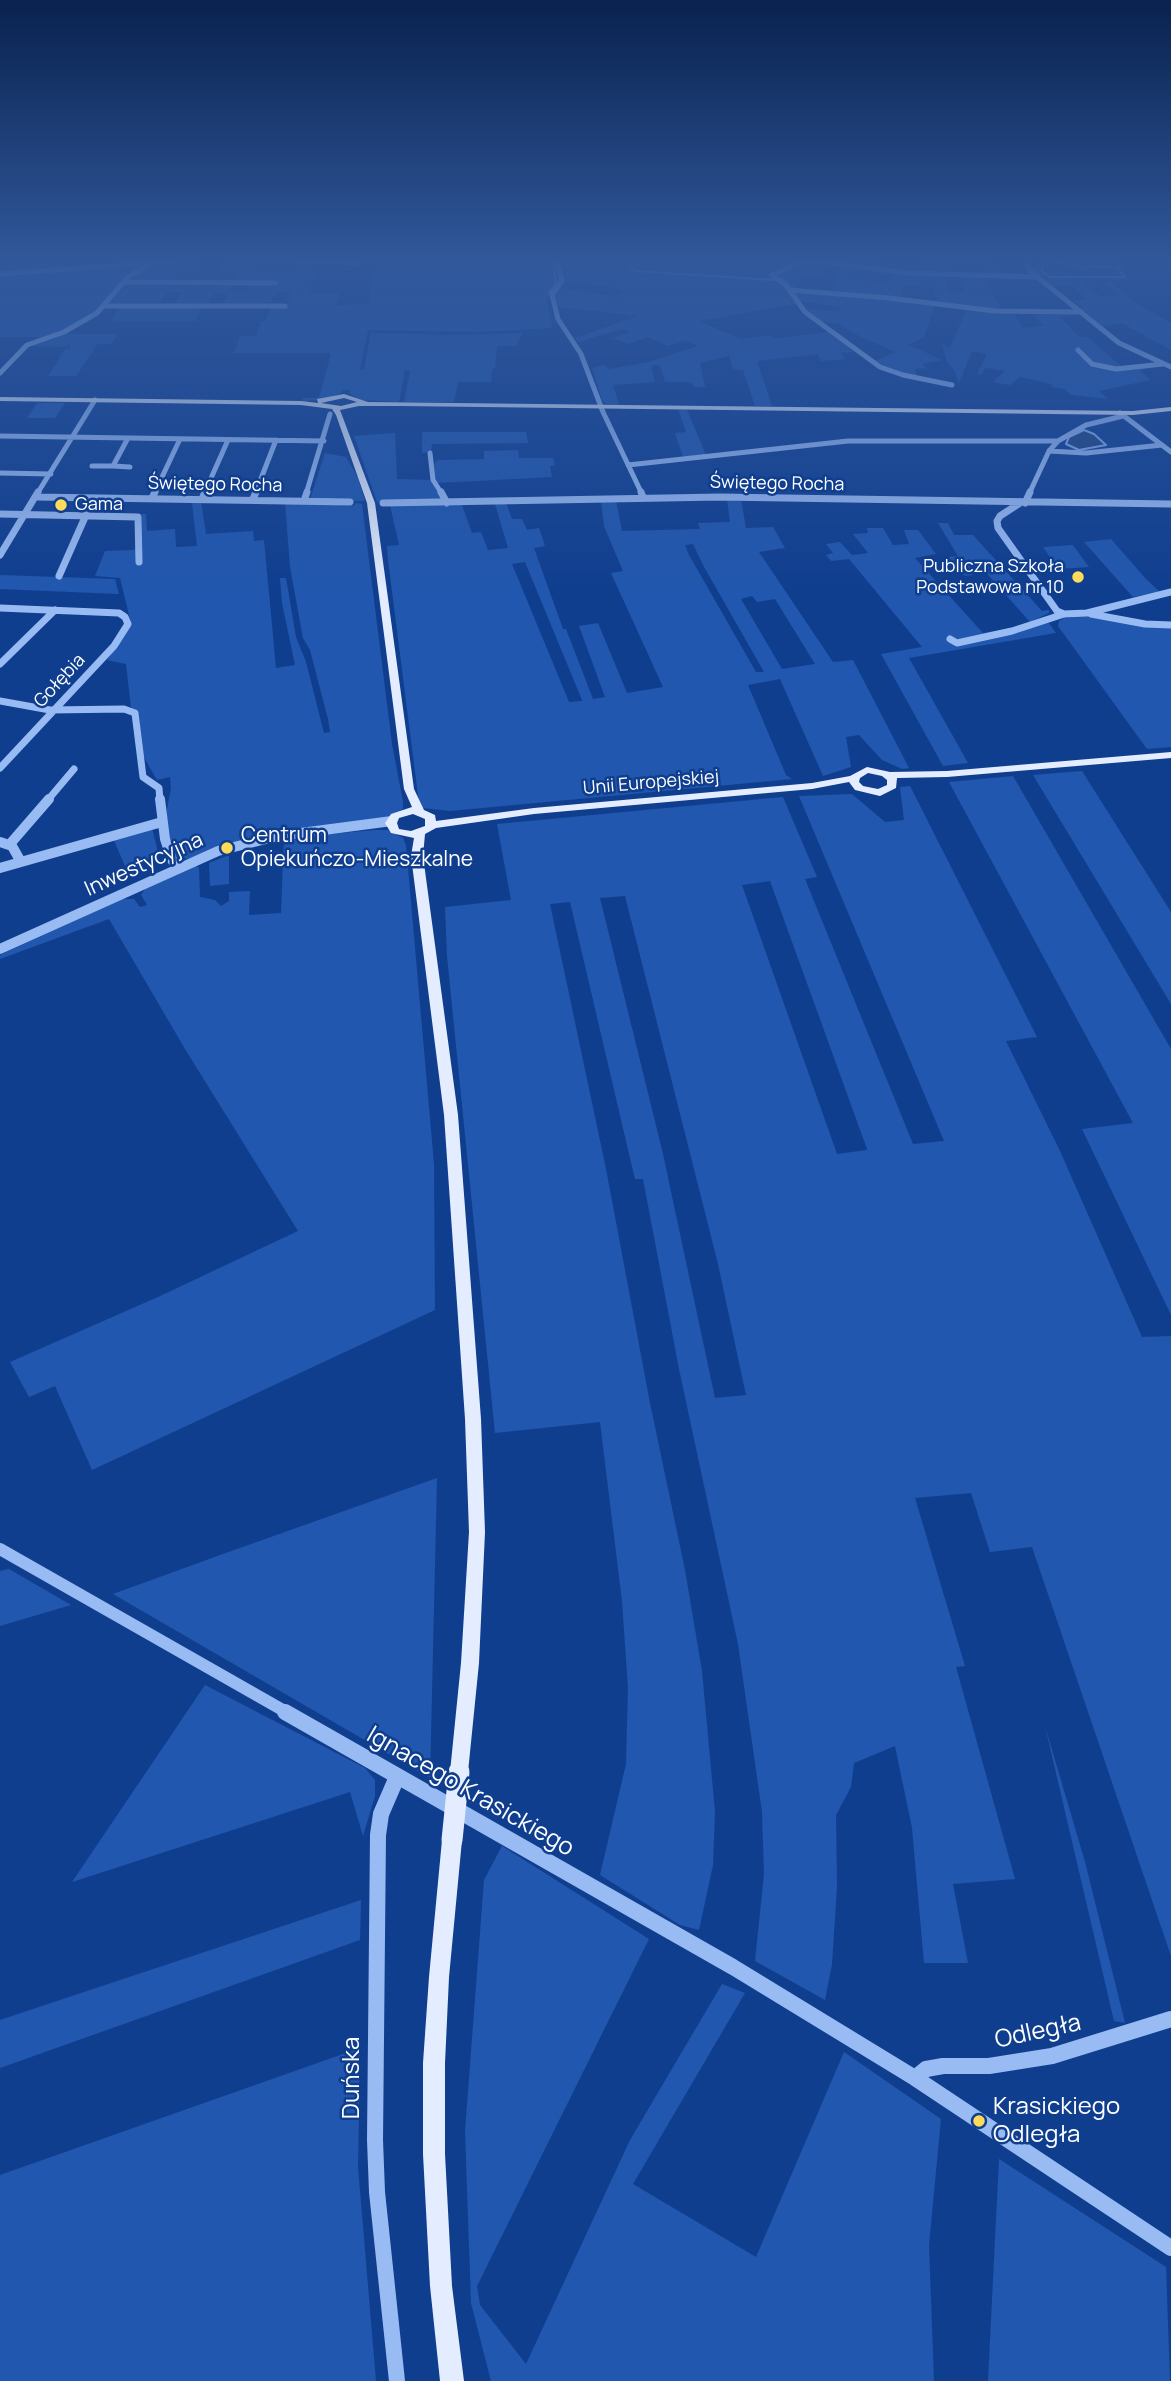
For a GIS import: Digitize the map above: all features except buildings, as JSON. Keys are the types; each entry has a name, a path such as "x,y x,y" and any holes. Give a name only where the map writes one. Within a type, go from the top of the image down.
{"main road":[{"path":"0,399 301,403 331,406 398,404 1121,415 1171,409"},
{"path":"342,424 345,410 352,404"},
{"path":"331,406 338,410 371,503 409,789 406,811"},
{"path":"890,780 880,793 869,792 856,782 867,770 890,780 1171,755"},
{"name":"Unii Europejskiej","path":"431,821 856,782"},
{"path":"409,789 419,810 431,821 420,834 417,856 451,1115 473,1419 477,1532 470,1663 439,1977 434,2129 441,2286 452,2381"},
{"path":"417,856 407,835 392,824 406,811 419,810"},
{"path":"407,835 420,834"}],"street":[{"path":"587,368 643,497"},
{"path":"883,368 951,385"},
{"path":"0,555 95,400"},
{"path":"304,501 324,441 331,406"},
{"path":"1064,614 1057,611 997,525 1000,516 1023,503 1049,451 1058,441 1086,425 1121,415 1171,452"},
{"path":"0,436 324,441"},
{"path":"113,466 128,438"},
{"path":"152,498 180,439"},
{"path":"202,499 228,440"},
{"path":"253,499 276,440"},
{"path":"628,465 848,441 1058,441"},
{"path":"1049,451 1086,453 1162,445"},
{"path":"430,453 433,480 447,503"},
{"path":"92,466 130,467"},
{"path":"0,473 51,474"},
{"name":"Świętego Rocha","path":"37,497 350,502"},
{"name":"Świętego Rocha","path":"383,503 643,497 803,497 1023,503 1171,503"},
{"path":"0,514 138,517 139,562"},
{"path":"59,576 86,515"},
{"path":"950,639 957,643 1012,631 1064,614 1087,613 1171,592"},
{"path":"0,608 55,610"},
{"path":"0,664 55,610"},
{"name":"Gołębia","path":"0,768 114,646 128,624 125,617 119,613 55,610"},
{"path":"1087,613 1145,624 1171,625"},
{"path":"0,701 54,710 132,711 143,777 159,788 162,822 172,860 179,867"},
{"path":"21,862 5,843 74,769"},
{"path":"0,868 162,822"},
{"name":"Inwestycyjna","path":"0,949 218,851 264,839 392,824"},
{"name":"Ignacego Krasickiego","path":"0,1549 733,1967 915,2078 1171,2248"},
{"name":"Duńska","path":"397,1777 381,1814 379,1835 375,2140 377,2192 397,2381"},
{"name":"Odległa","path":"915,2078 926,2069 943,2066 991,2066 1052,2056 1171,2019"}],"shaded area":[{"path":"53,368 81,368 76,376 48,376"},
{"path":"327,368 495,368 492,369 491,382 458,382 454,402 404,402 410,371 405,370 399,402 360,400 350,394 350,390 343,390 324,400 303,401 303,398 319,398"},
{"path":"592,368 652,368 655,382 613,385 619,405 606,404 602,400"},
{"path":"661,368 701,368 705,387 695,387 690,382 665,382"},
{"path":"759,368 772,406 755,406 743,370 733,370"},
{"path":"888,368 926,368 915,369 917,377"},
{"path":"952,368 965,368 959,383"},
{"path":"986,368 1151,368 1140,370 1150,380 1099,391 1108,399 1072,395 1064,389 1051,387 1052,384 1020,377 1010,385 993,382 1005,371"},
{"path":"37,403 65,403 55,418 27,418"},
{"path":"678,409 687,410 706,455 683,457 675,433 686,432"},
{"path":"1084,430 1094,434 1106,445 1079,450 1066,444 1069,437"},
{"path":"422,432 526,432 528,443 432,444 431,452 422,453"},
{"path":"395,433 397,479 430,480 443,500 377,502 354,436"},
{"path":"518,450 519,458 553,458 555,465 550,466 552,477 437,483 434,476 434,464 438,460 484,459 484,451"},
{"path":"325,453 346,457 358,478 365,501 310,499"},
{"path":"727,498 741,500 746,528 773,527 785,548 759,552 833,662 853,660 909,768 902,769 882,760 859,735 846,737 851,767 823,776 780,679 748,685 786,775 792,779 450,811 423,808 419,803 388,560 387,546 399,545 390,505 462,505 472,533 481,532 488,550 508,548 495,504 506,503 512,519 522,519 527,530 539,528 545,546 534,548 563,629 566,629 593,699 605,697 579,626 598,623 627,693 663,687 611,573 623,571 604,526 601,501 616,500 622,531 700,529 698,523 730,522","holes":["693,544 703,565 764,672 756,672 689,555 685,545","525,562 582,701 569,702 512,564","752,596 757,602 775,599 815,664 782,669 741,599"]},
{"path":"201,501 206,534 253,531 254,541 264,540 276,668 295,665 282,603 280,578 286,578 296,637 306,662 324,733 330,732 328,719 310,650 303,638 290,567 285,502 353,506 356,503 362,504 392,744 403,802 403,809 387,819 231,844 187,859 176,856 168,838 166,814 171,788 170,777 157,780 142,754 139,714 131,707 126,664 107,660 131,623 120,578 95,576 105,551 133,550 140,546 142,514 146,514 147,531 175,529 176,547 197,546 192,503"},
{"path":"938,523 948,523 954,535 973,535 1042,611 1049,610 1049,613 1030,622 982,568 969,569 973,575 965,576 947,557 958,556"},
{"path":"867,528 883,528 893,545 909,544 904,530 918,530 936,554 915,558 983,633 1048,622 1056,633 909,658 968,763 943,766 881,654 922,647 849,559 831,561 826,555 833,553 826,544 840,542 852,555 868,553 853,534 868,533"},
{"path":"1111,539 1160,592 1133,597 1084,542"},
{"path":"1073,545 1089,567 1058,569 1043,547"},
{"path":"0,575 115,579 119,594 0,589"},
{"path":"1098,616 1171,627 1171,747 1147,749 1058,626 1059,621 1064,618"},
{"path":"1082,771 1171,912 1171,1004 1033,775"},
{"path":"1013,776 1171,1049 1171,1315 1082,1129 1133,1123 949,782"},
{"path":"910,786 1037,1037 1006,1041 1060,1151 1142,1337 1171,1336 1171,1956 1032,1547 990,1552 971,1493 915,1498 965,1666 956,1667 1015,1879 953,1884 968,1963 924,1963 912,1828 895,1746 854,1763 851,1787 836,1815 837,1887 832,1964 825,2000 755,1961 764,1874 762,1812 738,1644 679,1369 643,1179 635,1179 570,902 550,904 606,1169 685,1570 702,1671 715,1812 713,1865 699,1930 680,1925 600,1875 626,1764 628,1688 622,1601 600,1422 495,1433 447,956 445,907 511,900 497,824 783,797 817,877 805,879 913,1144 944,1141 799,796 852,794 885,822 904,820 900,787","holes":["770,881 867,1149 867,1150 837,1154 742,885","625,896 718,1264 746,1395 715,1398 663,1154 600,898"]},
{"path":"152,828 159,856 125,866 113,838"},
{"path":"388,830 403,838 406,845 434,1164 435,1310 92,1470 55,1386 29,1397 10,1362 158,1297 298,1231 185,1049 109,919 0,959 0,955 122,899 134,899 140,907 147,905 141,895 145,889 196,865 199,868 200,897 215,900 221,906 229,901 229,892 250,891 249,915 281,913 284,838"},
{"path":"229,855 229,884 210,886 209,863"},
{"path":"437,1478 430,1778 113,1594 223,1554"},
{"path":"8,1569 71,1605 0,1626 0,1571"},
{"path":"205,1685 365,1768 375,1780 375,1796 363,1836 350,1792 72,1882"},
{"path":"1045,1726 1085,1862 1125,2023 1114,2021"},
{"path":"502,1846 649,1939 477,2286 480,2305 526,2364 630,2140 722,1984 745,1993 633,2184 756,2257 844,2052 941,2119 929,2245 934,2381 491,2381 471,2303 465,2131 484,1880"},
{"path":"361,1900 360,1940 0,2068 0,2020"},
{"path":"360,2048 358,2167 376,2381 0,2381 0,2175"},
{"path":"999,2159 1166,2267 1170,2381 988,2381"}],"place":[{"name":"Gama","path":"61,505"},
{"name":"Publiczna Szkoła Podstawowa nr 10","path":"1078,577"},
{"name":"Centrum Opiekuńczo-Mieszkalne","path":"227,848"},
{"name":"Krasickiego Odległa","path":"979,2121"}]}
